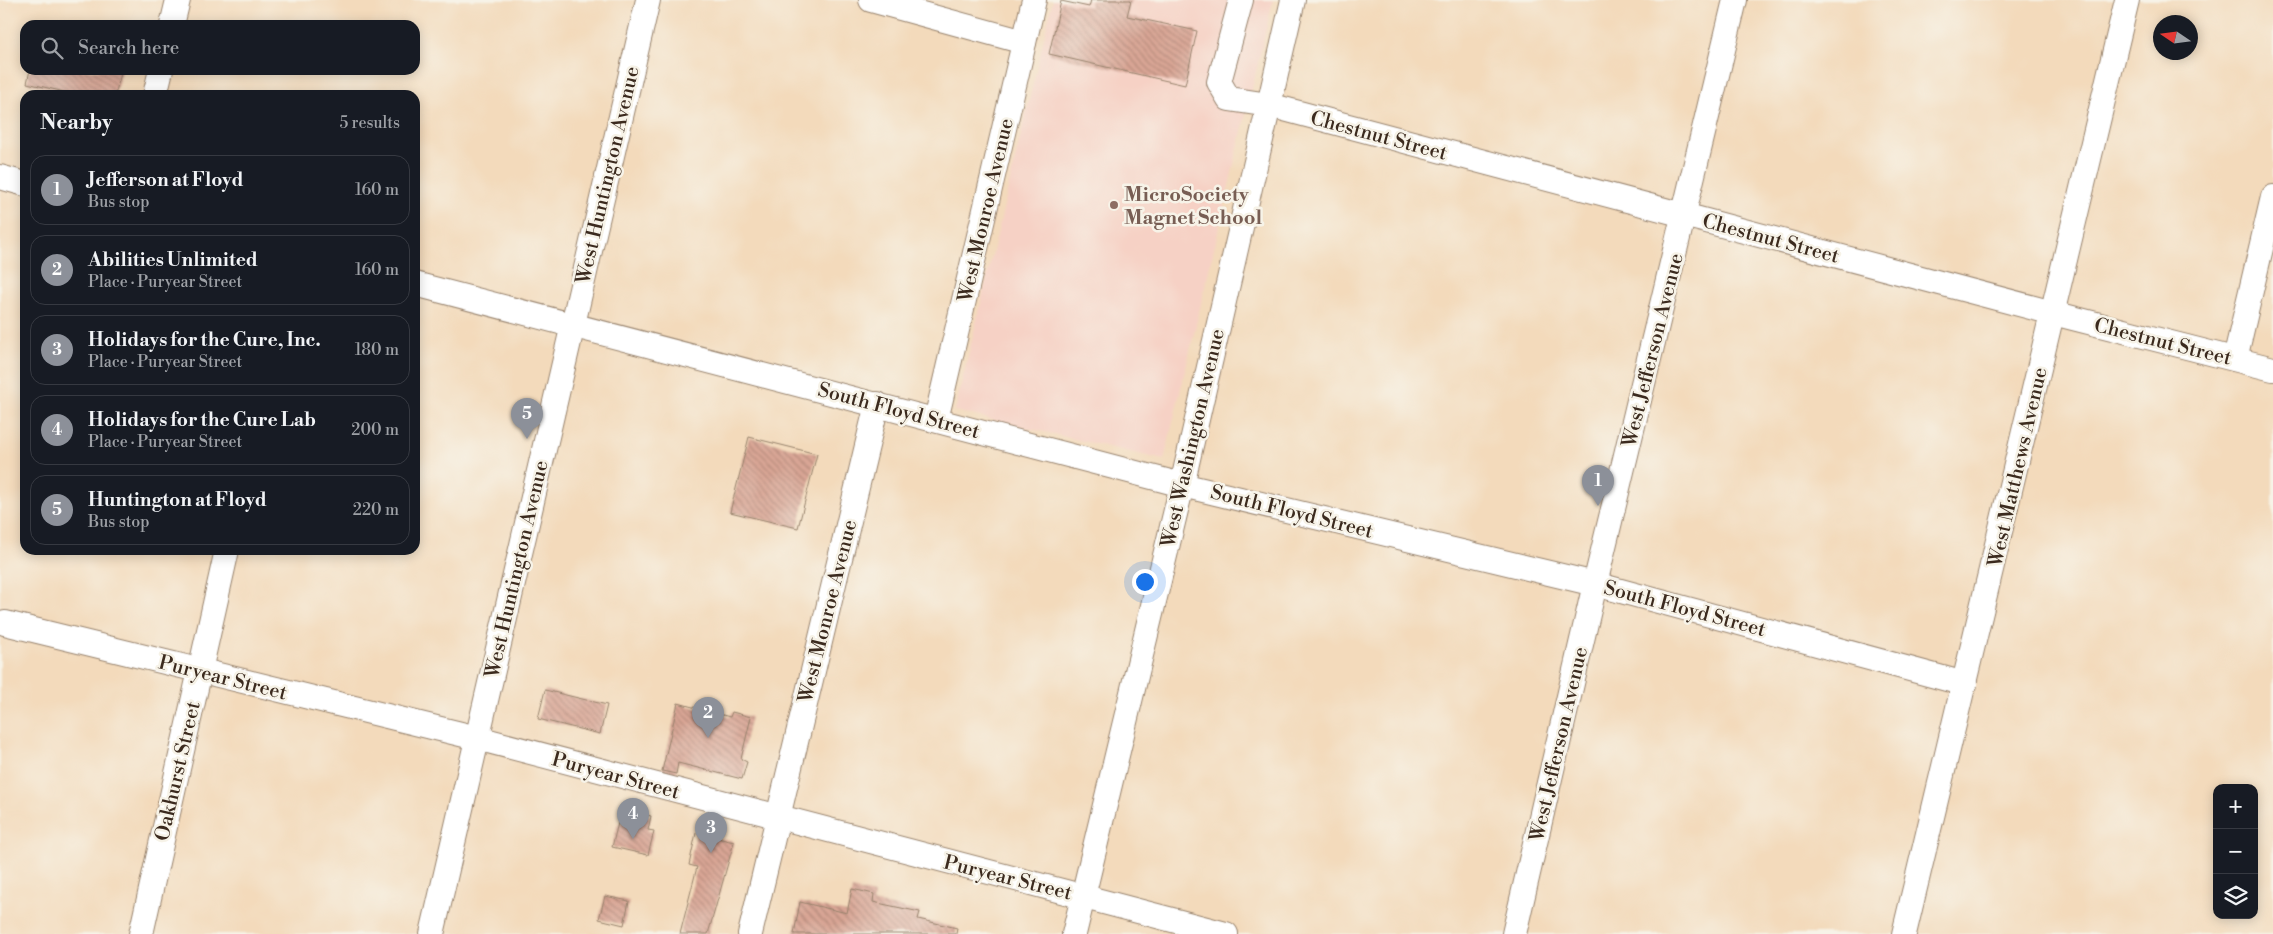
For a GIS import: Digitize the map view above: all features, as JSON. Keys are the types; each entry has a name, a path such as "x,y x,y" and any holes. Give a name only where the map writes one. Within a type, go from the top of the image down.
{"street":[{"path":"173,20 178,0"},
{"name":"West Huntington Avenue","path":"432,934 571,324 648,0"},
{"path":"871,0 1024,42"},
{"name":"West Monroe Avenue","path":"936,420 1034,0"},
{"name":"Chestnut Street","path":"1241,0 1220,82 1229,99 1269,106 2053,313 2273,369"},
{"name":"West Washington Avenue","path":"1074,934 1182,485 1293,0"},
{"name":"West Jefferson Avenue","path":"1514,934 1595,584 1735,0"},
{"name":"West Matthews Avenue","path":"1904,934 2128,0"},
{"path":"156,90 160,75"},
{"path":"0,177 20,183"},
{"path":"2235,359 2273,197"},
{"name":"South Floyd Street","path":"420,285 1182,485 1595,584 1965,684"},
{"name":"West Monroe Avenue","path":"750,934 877,404"},
{"name":"Oakhurst Street","path":"141,934 226,555"},
{"name":"Puryear Street","path":"5,622 200,672 477,738 1226,934"}],"shaded area":[{"name":"MicroSociety Magnet School","path":"1053,0 1273,0 1164,460 955,411"}],"building":[{"path":"1091,0 1131,0 1127,16 1197,31 1185,85 1049,54 1061,1 1089,7"},
{"path":"29,75 121,75 116,90 56,90 27,83"},
{"path":"749,437 817,454 798,528 730,512"},
{"path":"545,690 607,705 600,734 538,719"},
{"path":"678,703 730,717 732,712 751,717 741,759 747,762 742,779 678,763 676,774 662,771"},
{"path":"624,809 651,816 648,830 654,831 648,855 612,847 618,823 621,824"},
{"path":"696,833 734,842 708,934 680,934 697,867 689,865"},
{"path":"852,889 874,894 873,902 920,912 918,919 957,928 956,934 794,934 800,902 847,913"},
{"path":"605,896 629,901 624,925 599,919"}],"place":[{"name":"MicroSociety Magnet School","path":"1114,205"},
{"name":"Huntington at Floyd","path":"527,439"},
{"name":"Jefferson at Floyd","path":"1598,506"},
{"name":"Abilities Unlimited","path":"708,738"},
{"name":"Holidays for the Cure Lab","path":"633,839"},
{"name":"Holidays for the Cure, Inc.","path":"711,853"}]}
